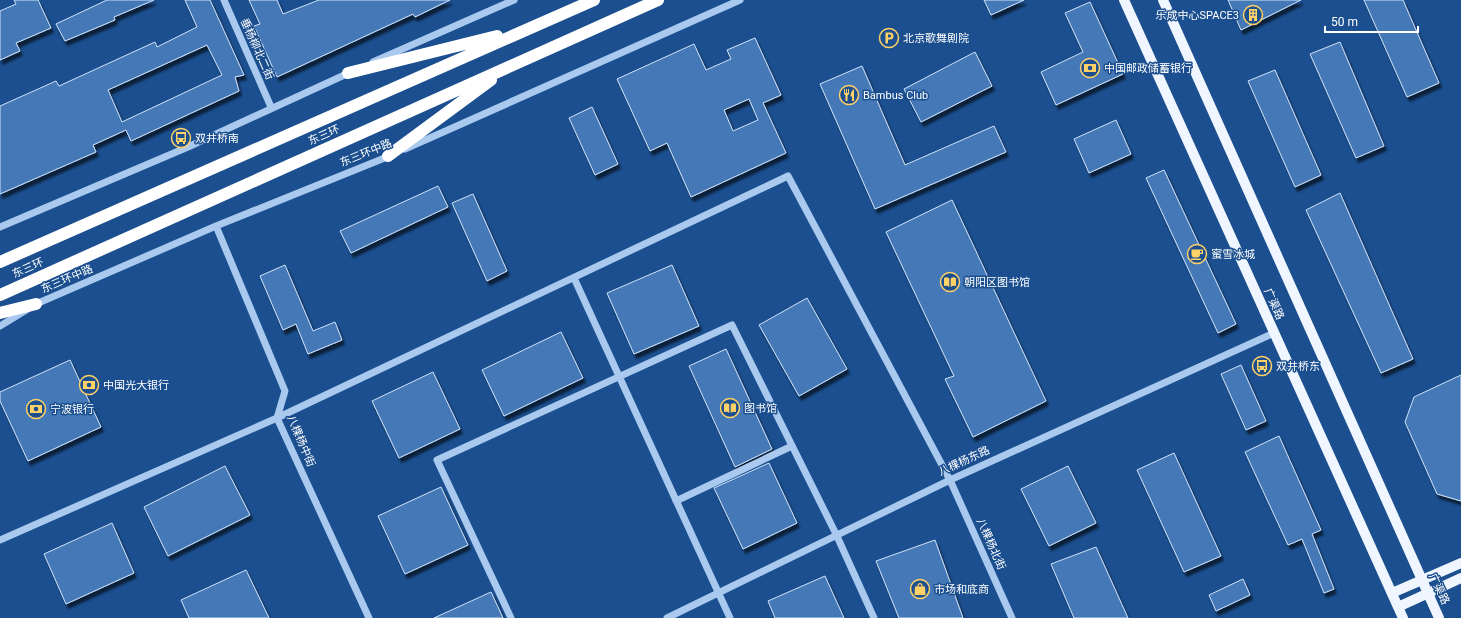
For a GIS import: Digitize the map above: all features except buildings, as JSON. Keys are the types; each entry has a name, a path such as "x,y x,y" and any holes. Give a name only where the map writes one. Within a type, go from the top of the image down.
{"highway":[{"name":"东三环","path":"0,262 594,0"},
{"name":"东三环","path":"0,295 658,0"},
{"path":"348,73 532,27"},
{"path":"388,156 509,67"},
{"path":"0,313 36,304"}],"main road":[{"name":"广渠路","path":"1124,0 1403,618"},
{"name":"广渠路","path":"1163,0 1439,618"},
{"path":"1392,593 1461,563"},
{"path":"1398,607 1461,578"}],"street":[{"name":"垂杨柳北二街","path":"224,0 271,107"},
{"path":"0,227 188,147 271,107 514,0"},
{"name":"东三环中路","path":"0,326 36,304 216,226 388,156 740,0"},
{"name":"八棵杨北街","path":"574,278 788,176 950,480 1012,618"},
{"name":"八棵杨中街","path":"216,226 285,391 277,418 369,618"},
{"path":"0,540 277,418 574,278 730,618"},
{"path":"510,618 437,460 732,325 836,534 874,618"},
{"name":"八棵杨东路","path":"667,618 836,534 950,480 1274,333"},
{"path":"676,501 792,446"}],"place":[{"name":"乐成中心SPACE3","path":"1253,15"},
{"name":"北京歌舞剧院","path":"889,38"},
{"name":"中国邮政储蓄银行","path":"1090,68"},
{"name":"Bambus Club","path":"849,95"},
{"name":"双井桥南","path":"181,138"},
{"name":"蜜雪冰城","path":"1197,254"},
{"name":"朝阳区图书馆","path":"950,282"},
{"name":"双井桥东","path":"1262,366"},
{"name":"中国光大银行","path":"89,385"},
{"name":"图书馆","path":"730,408"},
{"name":"宁波银行","path":"36,409"},
{"name":"市场和底商","path":"920,589"}]}
